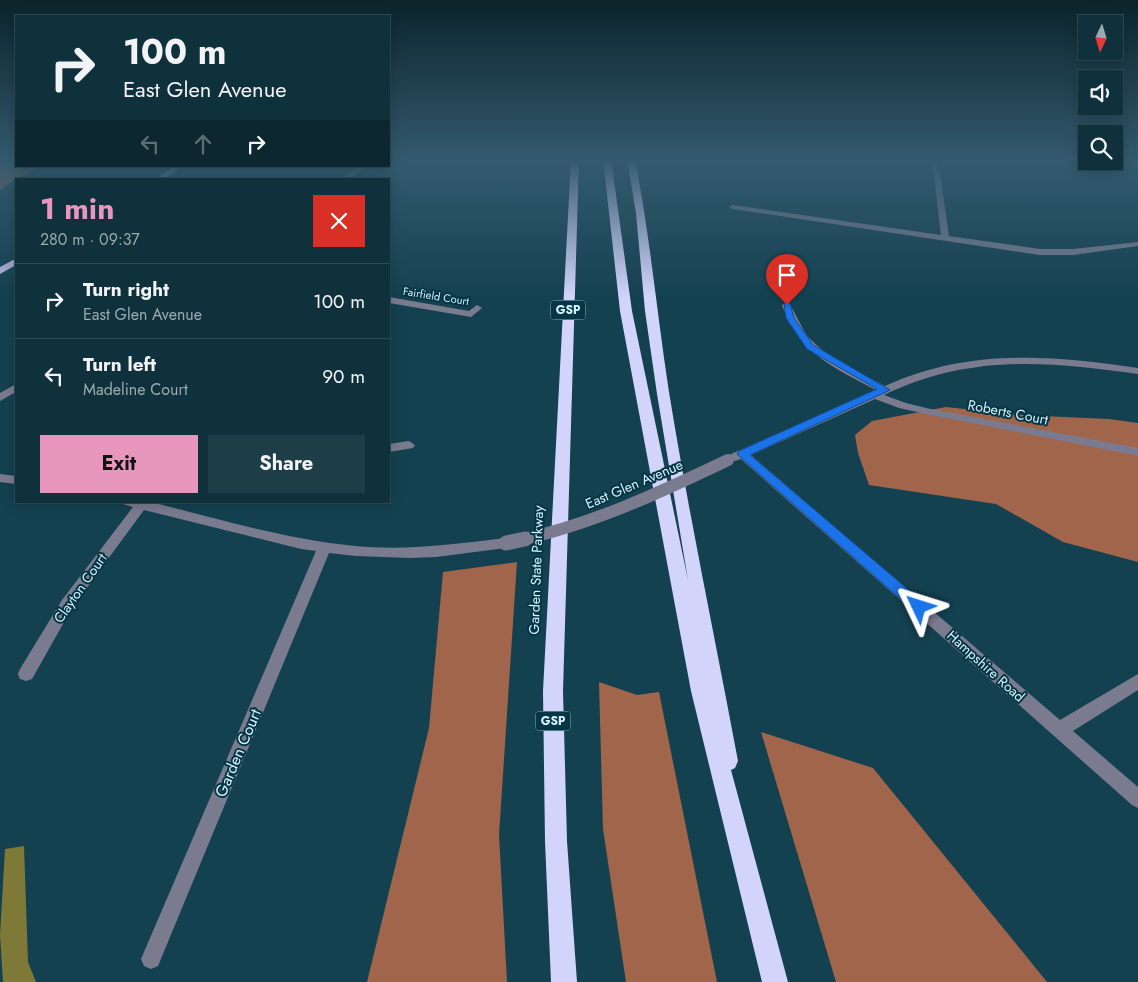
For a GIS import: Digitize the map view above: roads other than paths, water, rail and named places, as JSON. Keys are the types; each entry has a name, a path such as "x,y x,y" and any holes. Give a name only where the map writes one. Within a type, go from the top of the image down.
{"highway":[{"name":"Garden State Parkway","path":"564,982 555,822 553,691 573,205"},
{"path":"613,205 623,291 702,691 774,982"},
{"path":"639,205 651,311 663,394 717,694 744,859"}],"main road":[{"path":"0,271 15,263"}],"street":[{"path":"941,205 945,238"},
{"path":"733,207 1057,253 1138,244"},
{"name":"Fairfield Court","path":"390,300 471,314 477,308"},
{"name":"Roberts Court","path":"787,305 790,318 810,347 880,392 926,412 1138,452"},
{"name":"East Glen Avenue","path":"134,503 282,539 325,547 356,551 410,553 455,551 543,536 625,508 880,392 927,373 993,360 1024,358 1057,360 1138,372"},
{"path":"0,398 15,388"},
{"path":"390,448 409,444"},
{"name":"Hampshire Road","path":"743,454 1138,799"},
{"path":"0,478 15,480"},
{"name":"Clayton Court","path":"26,674 67,604 141,505"},
{"name":"Garden Court","path":"151,959 325,547"},
{"path":"1058,731 1138,681"}]}
